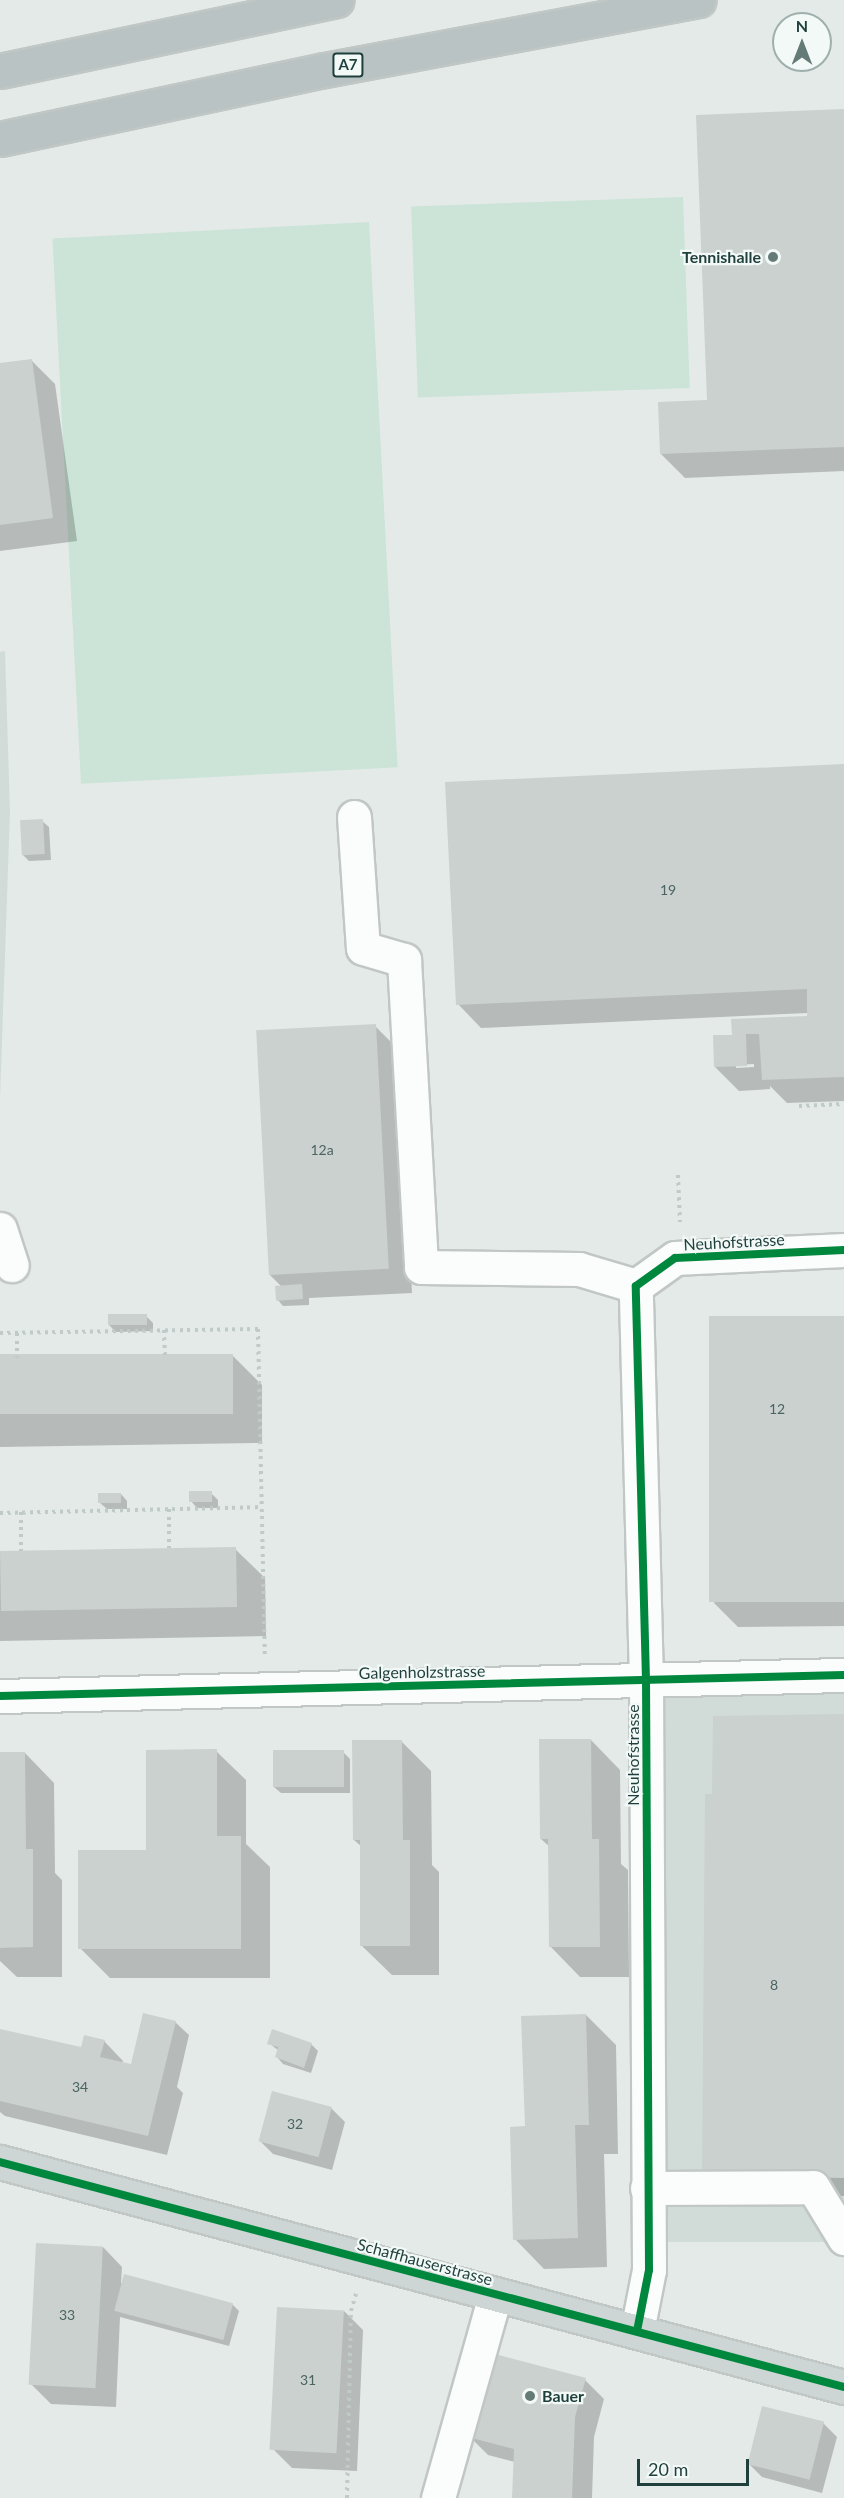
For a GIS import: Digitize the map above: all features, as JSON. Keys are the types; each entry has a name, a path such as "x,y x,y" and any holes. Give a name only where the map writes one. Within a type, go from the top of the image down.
{"highway":[{"path":"0,71 337,0"},
{"name":"A7","path":"0,139 325,70 698,0"}],"main road":[{"name":"Schaffhauserstrasse","path":"0,2162 844,2387"}],"street":[{"path":"354,817 363,948 404,960 421,1267 579,1269 636,1286"},
{"path":"0,1229 12,1265"},
{"name":"Neuhofstrasse","path":"637,2331 649,2270 646,1680 636,1286 675,1258 844,1250"},
{"name":"Galgenholzstrasse","path":"0,1696 844,1675"},
{"path":"647,2188 813,2187 844,2238"},
{"path":"438,2498 495,2295"}],"path":[{"path":"799,1106 844,1104"},
{"path":"678,1175 680,1231"},
{"path":"0,1333 258,1329 266,1690"},
{"path":"164,1330 165,1355"},
{"path":"17,1333 17,1358"},
{"path":"0,1513 262,1507"},
{"path":"169,1509 170,1548"},
{"path":"21,1512 21,1551"},
{"path":"347,2498 351,2311 358,2287"}],"shaded area":[{"path":"5,651 10,812 0,1099 0,652"},
{"path":"646,1675 844,1675 844,2242 646,2242"}],"green space":[{"path":"683,197 690,388 418,397 411,206"},
{"path":"369,222 398,767 81,784 52,239"}],"building":[{"name":"Tennishalle","path":"844,109 844,447 660,454 658,402 707,400 696,115"},
{"path":"32,359 53,518 0,525 0,363"},
{"path":"844,764 844,1077 762,1080 759,1034 746,1034 747,1066 714,1067 713,1035 732,1035 731,1019 807,1016 807,989 456,1005 445,782"},
{"path":"43,819 45,854 22,855 20,820"},
{"path":"376,1024 389,1269 269,1275 256,1030"},
{"path":"302,1284 303,1299 276,1301 275,1286"},
{"path":"108,1314 147,1314 147,1325 108,1325"},
{"path":"709,1316 844,1316 844,1602 709,1602"},
{"path":"0,1354 233,1354 233,1414 0,1414"},
{"path":"189,1491 212,1491 212,1502 189,1502"},
{"path":"98,1493 121,1493 121,1503 98,1503"},
{"path":"236,1547 237,1607 1,1611 0,1551"},
{"path":"844,1714 844,2178 702,2176 705,1794 712,1794 713,1716"},
{"path":"539,1739 591,1739 592,1839 599,1839 600,1947 549,1947 548,1839 540,1839"},
{"path":"352,1740 402,1740 403,1840 410,1840 410,1946 360,1946 360,1840 353,1840"},
{"path":"217,1749 217,1836 241,1836 241,1949 78,1949 78,1850 146,1850 146,1750"},
{"path":"273,1750 344,1750 344,1787 273,1787"},
{"path":"0,1752 25,1752 26,1849 33,1849 33,1947 0,1948"},
{"path":"143,2013 176,2021 148,2136 0,2101 0,2029 81,2047 84,2035 105,2040 100,2057 131,2064"},
{"path":"586,2014 589,2125 575,2125 578,2238 513,2240 510,2127 525,2126 521,2016"},
{"path":"272,2029 312,2043 304,2068 275,2057 278,2047 267,2044"},
{"path":"272,2091 332,2107 318,2157 259,2141"},
{"path":"36,2243 103,2247 95,2388 29,2385"},
{"path":"124,2274 233,2303 223,2340 114,2311"},
{"path":"277,2307 344,2311 336,2453 270,2450"},
{"path":"491,2353 586,2378 575,2417 572,2498 512,2498 514,2449 468,2437"},
{"path":"762,2406 824,2421 810,2480 747,2464"}],"cycle path":[{"path":"637,2331 649,2270 646,1680 636,1286 675,1258 844,1250"},
{"path":"0,1696 844,1675"},
{"path":"0,2162 844,2387"}],"place":[{"name":"Tennishalle","path":"773,257"},
{"name":"Bauer","path":"530,2396"}]}
